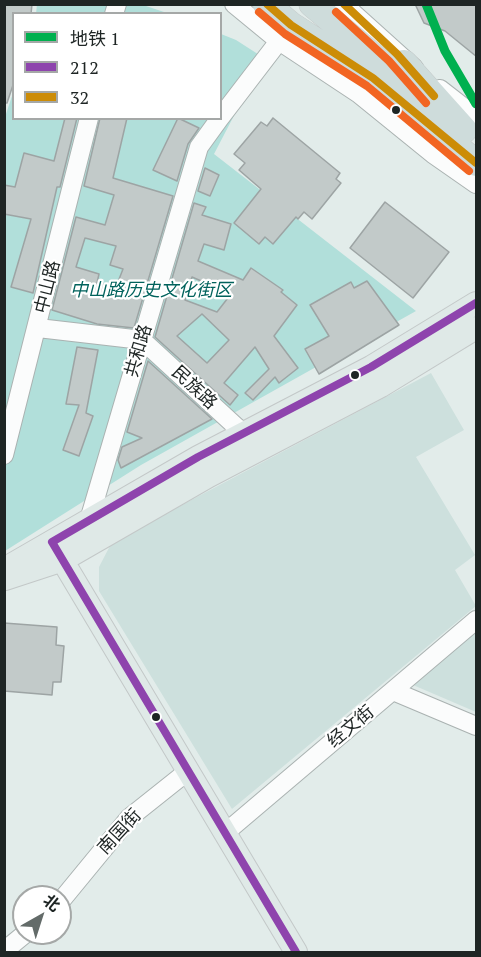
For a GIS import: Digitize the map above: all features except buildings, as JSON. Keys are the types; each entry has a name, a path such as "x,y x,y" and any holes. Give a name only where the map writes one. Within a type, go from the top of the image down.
{"highway":[{"path":"312,4 472,129"},
{"path":"243,6 291,26 373,78 477,162"},
{"path":"397,54 472,129"}],"main road":[{"path":"4,569 57,551 89,520 243,433 371,367 477,303"},
{"path":"4,579 381,386 477,328"},
{"path":"57,551 296,952"}],"street":[{"path":"343,4 397,54"},
{"path":"243,6 279,41 359,94 433,154 477,184"},
{"name":"共和路","path":"222,115 279,41"},
{"name":"中山路","path":"4,455 38,328 89,120"},
{"name":"共和路","path":"89,520 199,147 219,120"},
{"path":"38,328 142,340"},
{"name":"民族路","path":"142,340 243,433"},
{"name":"经文街","path":"225,834 477,620"},
{"path":"393,691 477,726"},
{"name":"南国街","path":"72,887 129,818 188,771"}],"shaded area":[{"path":"431,373 464,430 416,457 475,555 455,570 476,606 232,809 99,591 99,567 112,542"},
{"path":"476,631 476,712 413,685"}],"green space":[{"path":"37,4 143,5 164,12 36,12"},
{"name":"中山路历史文化街区","path":"222,34 236,40 264,58 214,154 416,311 141,465 5,551 4,120 12,96 12,120 222,120"}],"metro line":[{"name":"1","path":"426,4 445,51 476,104"}],"transit line":[{"name":"32","path":"267,4 291,25 373,78 476,163"},
{"name":"32","path":"344,4 397,54 434,96"},
{"path":"259,12 285,34 367,86 469,171"},
{"path":"336,12 389,61 426,103"},
{"name":"212","path":"296,952 52,542 198,457 371,367 476,303"}]}
